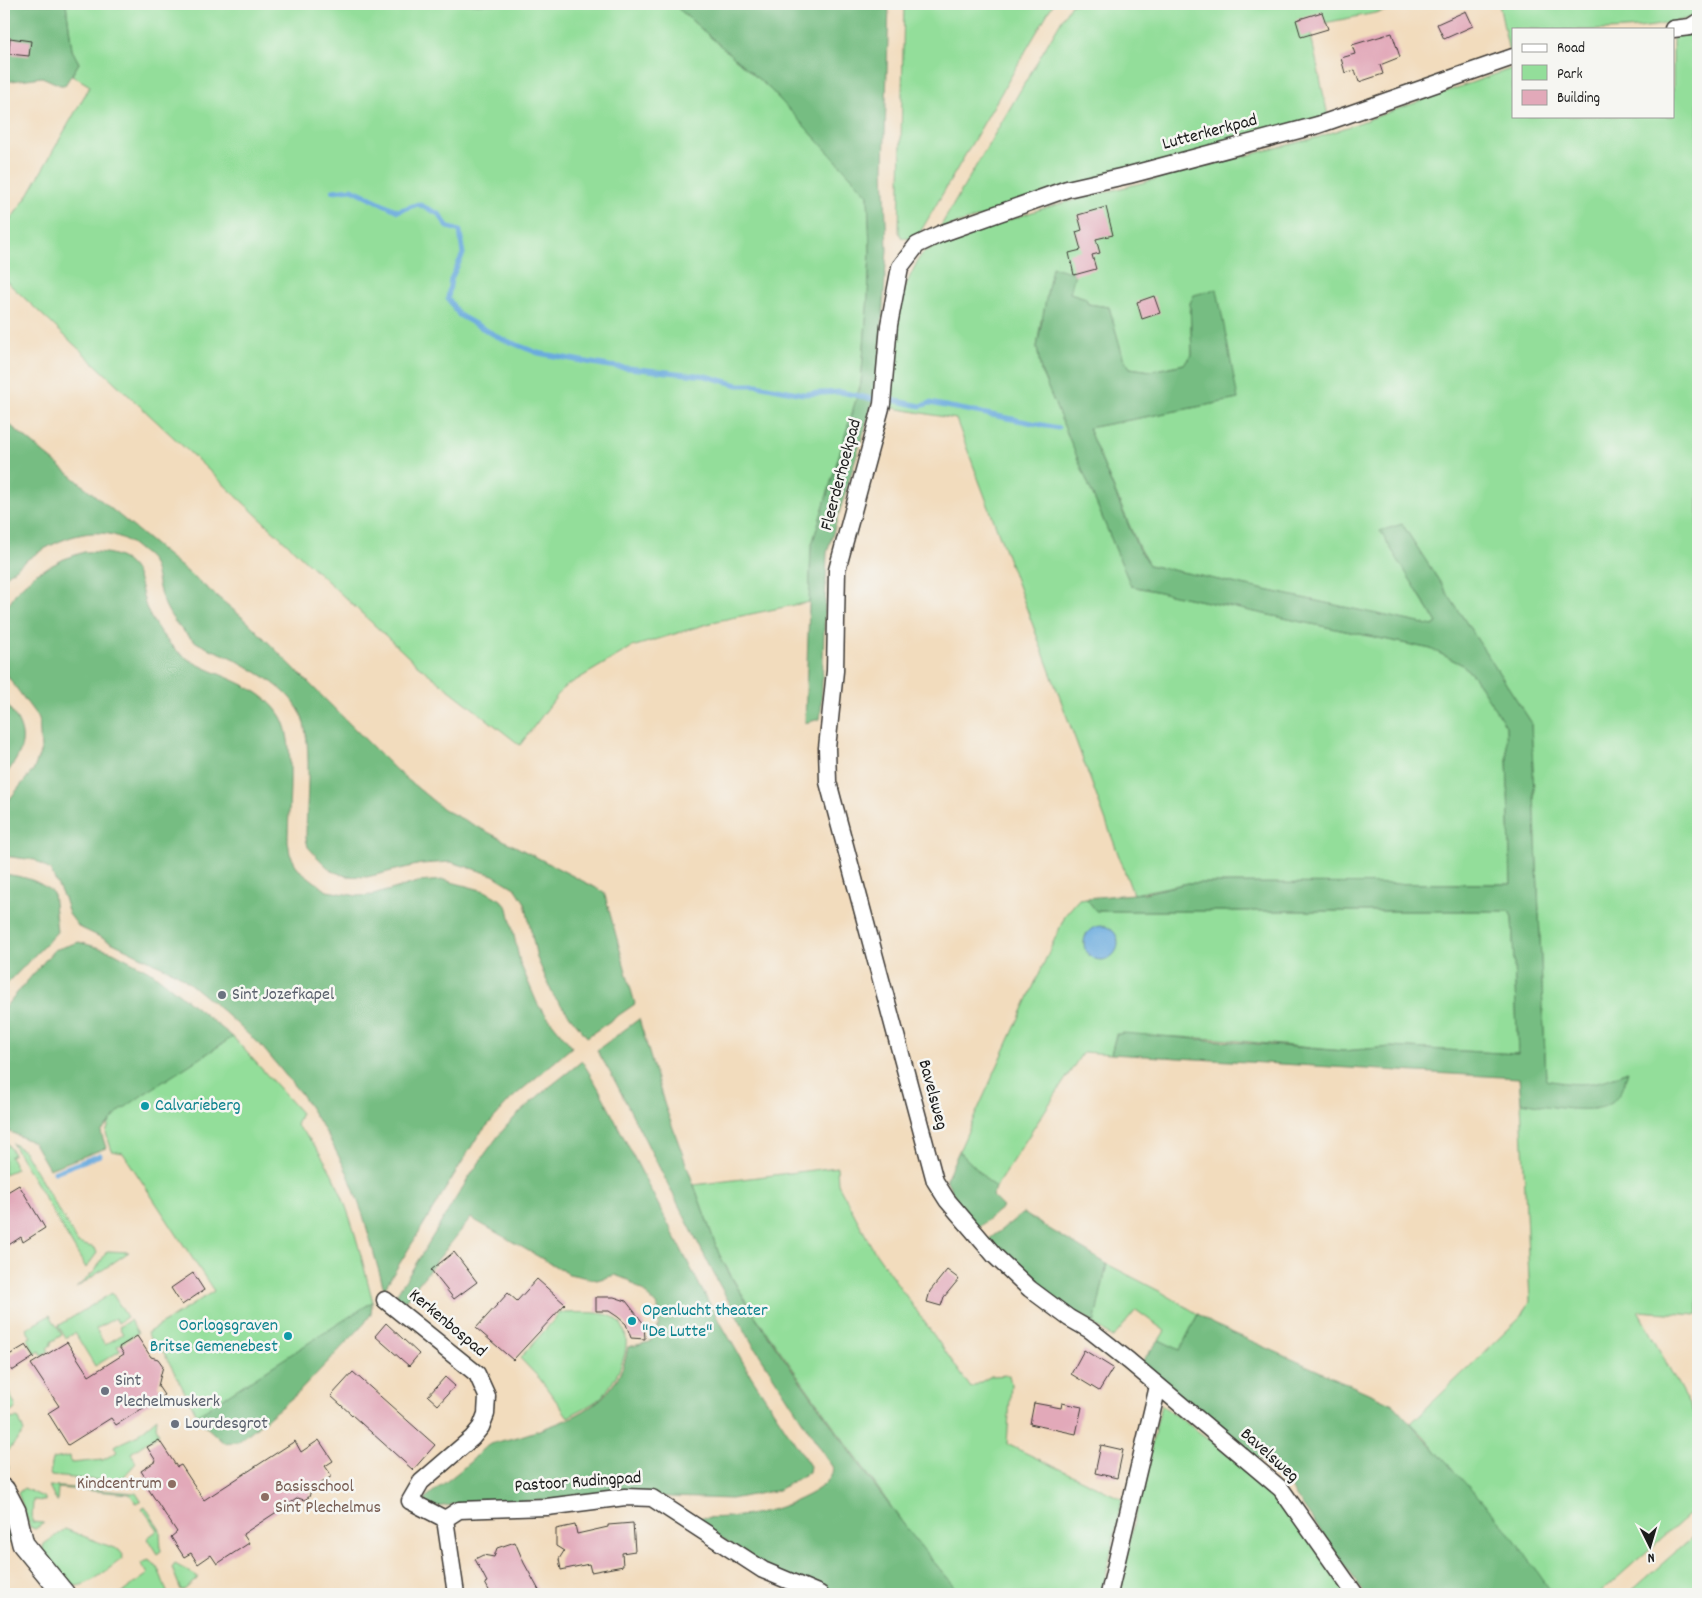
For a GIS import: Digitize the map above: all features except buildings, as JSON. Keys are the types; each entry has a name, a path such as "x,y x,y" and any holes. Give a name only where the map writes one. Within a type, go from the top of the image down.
{"street":[{"path":"1674,29 1690,27 1698,22"},
{"name":"Lutterkerkpad","path":"917,244 958,227 1067,189 1129,175 1318,125 1512,57"},
{"name":"Fleerderhoekpad","path":"829,722 835,671 837,570 882,404 889,325 900,267 917,244"},
{"name":"Bavelsweg","path":"829,722 827,748 828,782 935,1181 947,1200 994,1256 1030,1289 1090,1330 1281,1489 1354,1594"},
{"name":"Kerkenbospad","path":"385,1300 477,1374 486,1396 486,1414 481,1427 472,1438 421,1482 410,1501 445,1519"},
{"path":"1109,1594 1158,1386"},
{"path":"4,1490 15,1512 23,1544 64,1594"},
{"name":"Pastoor Rudingpad","path":"445,1519 459,1510 547,1507 625,1497 652,1498 763,1570 820,1594"},
{"path":"445,1519 456,1594"}],"green space":[{"path":"4,4 66,4 72,50 79,63 65,85 60,85 42,77 4,82"},
{"path":"66,4 673,4 771,90 868,194 870,250 861,383 811,548 809,602 717,621 632,647 563,688 520,745 416,664 4,279 4,229 28,195 90,86 72,75 79,63 72,50"},
{"path":"673,4 889,4 884,167 887,249 878,385 827,553 820,719 805,723 811,548 861,383 870,250 868,195 771,90"},
{"path":"904,4 1053,4 918,236 909,239 901,237 899,232"},
{"path":"1071,4 1421,4 1309,26 1328,116 939,229"},
{"path":"1499,4 1698,4 1698,15 1676,22 1638,28 1512,28 1512,51 1509,52"},
{"path":"1698,31 1698,1315 1638,1311 1698,1421 1698,1506 1599,1594 1553,1594 1424,1436 1411,1423 1522,1316 1530,1301 1521,1102 1596,1109 1627,1071 1597,1083 1588,1084 1569,1084 1546,1080 1531,722 1402,524 1418,593 1437,623 1432,626 1149,565 1139,548 1088,428 1238,399 1190,303 1192,355 1184,364 1151,371 1130,368 1123,357 1109,307 1088,304 1086,298 1070,293 1041,320 1037,347 1041,371 1131,586 1431,649 1463,665 1475,678 1506,725 1511,884 1188,883 1133,894 956,419 888,407 898,301 919,258 925,251 947,241 1044,208 1319,137 1512,68 1512,118 1674,118 1674,37"},
{"path":"1052,267 1075,273 1070,293 1086,298 1088,304 1109,307 1123,357 1130,368 1151,371 1184,364 1192,355 1190,303 1194,295 1217,289 1238,399 1088,428 1138,548 1149,565 1433,626 1437,623 1380,531 1402,524 1531,722 1546,1080 1578,1084 1588,1083 1606,1080 1628,1071 1624,1083 1613,1102 1594,1109 1568,1109 1521,1102 1519,1078 1111,1054 1116,1035 1123,1033 1343,1051 1390,1047 1518,1054 1512,917 1509,911 1096,911 1086,898 1145,893 1188,883 1511,884 1506,726 1475,678 1463,665 1431,649 1131,586 1041,371 1037,347"},
{"path":"4,420 248,622 396,770 443,809 604,892 635,1004 587,1037 553,995 537,958 525,903 516,889 493,875 451,862 421,864 367,877 346,876 332,871 322,862 308,847 306,838 308,754 304,722 299,710 288,695 265,678 234,659 191,639 172,618 161,594 152,562 122,538 105,533 68,538 34,555 4,578"},
{"path":"84,552 108,553 129,563 138,577 149,615 171,645 196,664 258,693 271,704 281,717 286,728 290,759 288,841 290,854 298,869 327,891 358,896 373,895 418,882 444,880 485,891 501,900 508,908 520,963 538,1005 572,1047 511,1099 478,1136 384,1289 363,1215 348,1174 328,1136 301,1094 263,1048 223,1011 178,974 79,927 69,914 64,898 50,870 35,860 4,856 4,806 34,769 41,750 39,719 6,674 4,611 17,591 35,574 64,559"},
{"path":"4,701 18,722 22,739 18,756 4,777"},
{"path":"4,874 30,879 53,893 57,932 4,987"},
{"path":"1086,898 1097,911 1509,911 1512,917 1518,1054 1390,1047 1343,1051 1220,1039 1116,1034 1111,1054 1083,1052 995,1188 959,1151 1066,914 1079,899","holes":["1096,927 1117,941 1114,953 1105,959 1084,944 1086,934"]},
{"path":"79,942 113,952 153,973 233,1037 119,1112 101,1132 106,1148 49,1169 34,1143 4,1129 4,1008 54,950"},
{"path":"639,1019 665,1106 719,1254 730,1275 767,1334 871,1481 924,1550 962,1594 821,1593 776,1573 689,1517 750,1515 779,1508 808,1495 820,1487 828,1481 833,1468 752,1343 719,1284 615,1081 597,1050"},
{"path":"233,1037 301,1113 296,1125 312,1142 326,1162 337,1184 354,1231 373,1302 197,1415 163,1351 157,1350 147,1333 214,1291 123,1153 112,1151 106,1133 111,1118 135,1099"},
{"path":"582,1061 599,1089 703,1292 751,1376 810,1466 809,1472 778,1490 731,1499 642,1496 460,1504 428,1508 424,1505 425,1498 465,1467 484,1448 493,1443 519,1437 560,1423 591,1406 604,1396 615,1383 623,1366 628,1347 650,1342 659,1325 658,1307 643,1291 628,1280 615,1275 597,1280 569,1274 471,1218 403,1303 396,1298 397,1293 459,1193 499,1135 528,1105"},
{"path":"4,1139 14,1154 10,1156 17,1169 4,1174"},
{"path":"12,1143 24,1151 78,1243 95,1248 97,1253 86,1268"},
{"path":"959,1151 995,1188 992,1196 1003,1207 974,1231 962,1212 946,1179"},
{"path":"837,1167 838,1184 873,1249 971,1388 991,1376 1009,1375 1011,1384 1007,1444 1122,1499 1102,1594 962,1594 917,1543 749,1307 719,1254 694,1185"},
{"path":"1023,1213 1107,1264 1094,1324 1084,1316 1074,1316 984,1243"},
{"path":"107,1251 129,1252 76,1288 95,1271"},
{"path":"1107,1264 1163,1293 1198,1314 1180,1350 1159,1340 1165,1331 1136,1310 1113,1338 1094,1324"},
{"path":"112,1293 127,1317 118,1323 115,1318 96,1329 105,1345 123,1334 119,1327 130,1320 138,1333 117,1346 120,1351 95,1366 75,1333 66,1338 58,1326"},
{"path":"372,1302 371,1314 364,1324 297,1394 238,1442 224,1443 202,1423 197,1415"},
{"path":"560,1313 594,1313 611,1316 620,1323 625,1332 626,1343 625,1354 616,1376 601,1398 568,1417 540,1379 520,1358"},
{"path":"1198,1314 1213,1324 1393,1404 1508,1530 1553,1594 1365,1594 1291,1489 1273,1471 1140,1364 1159,1340 1180,1350"},
{"path":"50,1315 62,1335 51,1342 51,1345 47,1348 49,1351 42,1355 40,1351 35,1354 27,1339 31,1337 26,1329"},
{"path":"4,1382 16,1407 13,1411 4,1412"},
{"path":"1161,1405 1231,1456 1269,1490 1301,1527 1346,1594 1117,1594"},
{"path":"157,1418 156,1426 159,1434 131,1453 136,1463 119,1482 51,1476 53,1459 70,1456 71,1463 103,1460 117,1452 114,1446 136,1436"},
{"path":"19,1419 24,1432 4,1456 4,1420"},
{"path":"4,1456 9,1468 4,1472"},
{"path":"49,1486 136,1493 141,1501 136,1503 130,1494 58,1488 57,1502"},
{"path":"24,1488 45,1498 45,1501 33,1500 32,1522 44,1523 35,1529 30,1527 18,1493"},
{"path":"145,1506 160,1530 161,1551 157,1554 147,1538 158,1530 142,1508"},
{"path":"4,1511 14,1543 11,1544 4,1534"},
{"path":"65,1529 119,1550 123,1555 122,1559 88,1582 74,1586 67,1584 42,1551 44,1544"},
{"path":"1698,1532 1698,1594 1628,1594"},
{"path":"149,1560 159,1570 168,1594 120,1594 148,1574 141,1563"},
{"path":"175,1564 197,1576 197,1579 184,1590 181,1590 172,1568"}],"water":[{"path":"1101,926 1113,931 1118,943 1113,955 1101,960 1089,955 1084,943 1089,931"}],"waterway":[{"path":"333,191 352,189 398,211 418,204 439,214 448,227 460,231 463,254 451,279 448,298 459,315 502,339 538,353 609,366 706,376 738,385 757,385 803,394 841,392 873,399"},
{"path":"892,400 921,406 930,403 1058,428"},
{"path":"55,1172 100,1155"}],"place":[{"name":"Sint Jozefkapel","path":"222,995"},
{"name":"Calvarieberg","path":"145,1106"},
{"name":"Openlucht theater \"De Lutte\"","path":"632,1321"},
{"name":"Oorlogsgraven Britse Gemenebest","path":"288,1336"},
{"name":"Sint Plechelmuskerk","path":"105,1391"},
{"name":"Lourdesgrot","path":"175,1424"},
{"name":"Kindcentrum","path":"172,1484"},
{"name":"Basisschool Sint Plechelmus","path":"265,1497"}]}
